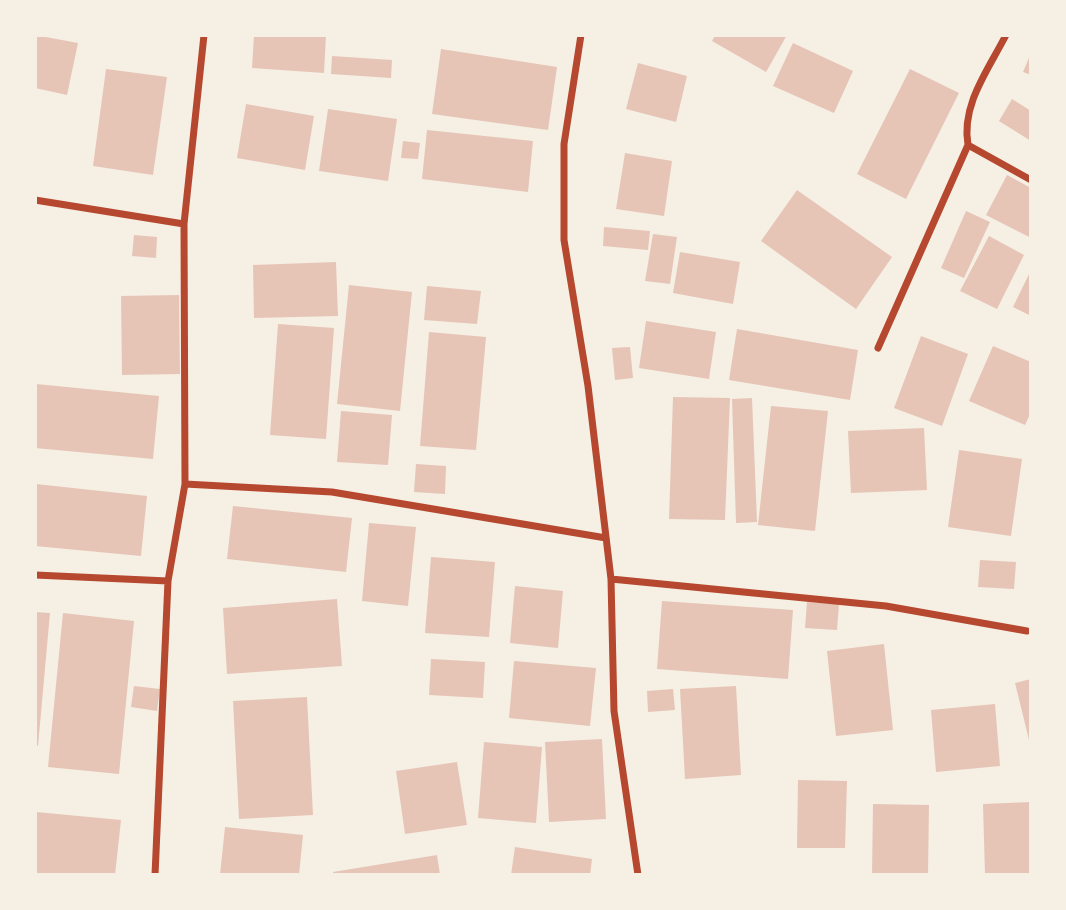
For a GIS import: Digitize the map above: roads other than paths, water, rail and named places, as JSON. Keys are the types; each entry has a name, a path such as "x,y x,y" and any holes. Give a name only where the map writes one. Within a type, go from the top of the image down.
{"street":[{"path":"155,875 168,581 185,484 184,224 204,35"},
{"path":"581,35 565,144 564,240 588,386 611,579 614,711 638,875"},
{"path":"878,348 968,145 965,121 971,102 1006,35"},
{"path":"968,145 1031,180"},
{"path":"35,200 184,224"},
{"path":"185,484 332,492 606,538"},
{"path":"35,575 168,581"},
{"path":"611,579 886,606 1027,631"}]}
